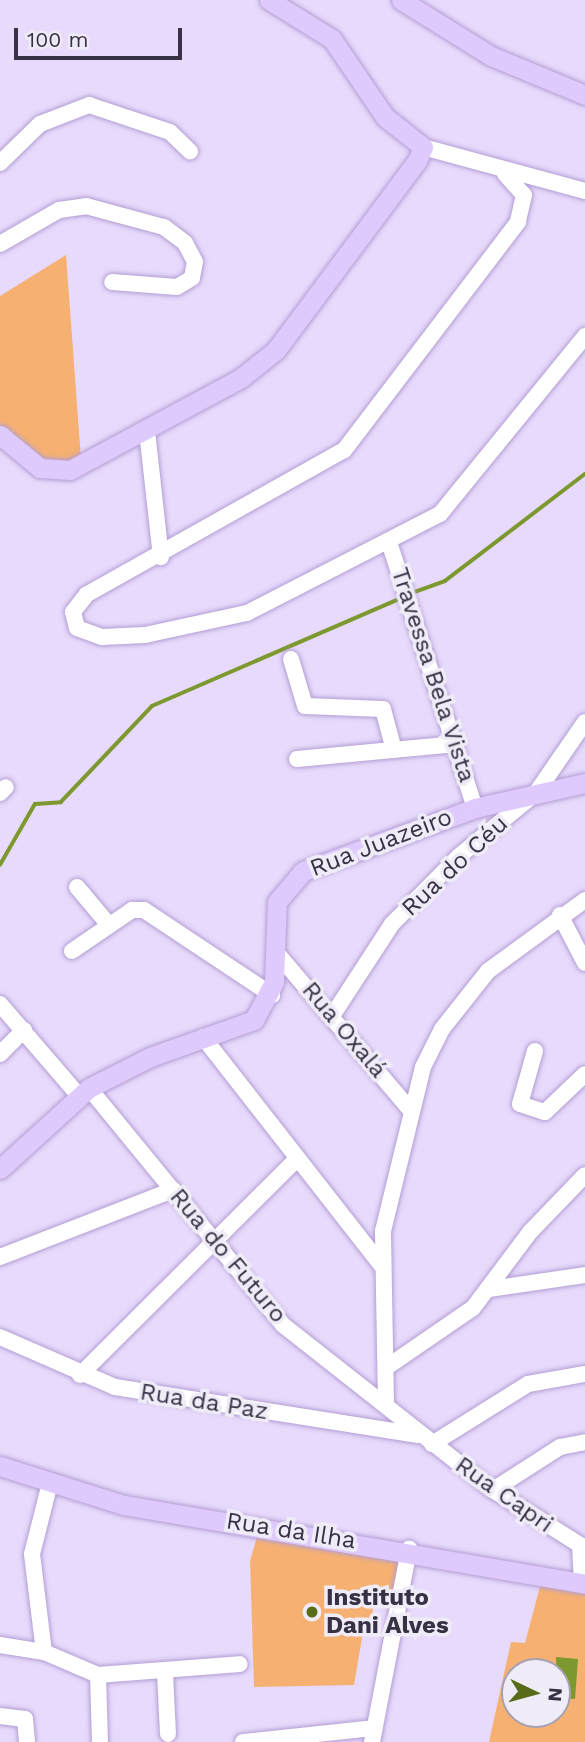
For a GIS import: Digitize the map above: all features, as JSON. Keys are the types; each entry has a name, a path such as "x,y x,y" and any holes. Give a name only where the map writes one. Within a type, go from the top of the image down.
{"main road":[{"path":"0,435 26,461 54,471 102,458 241,378 276,350 423,147 385,117 332,38 269,0"},
{"path":"401,0 491,55 585,95"},
{"name":"Rua Juazeiro","path":"272,995 277,902 303,871 475,808 585,783"},
{"path":"0,1168 84,1092 203,1037 244,1028 272,995"},
{"name":"Rua da Ilha","path":"0,1466 50,1483 157,1511 409,1549 534,1579 584,1583"}],"street":[{"path":"0,163 40,124 89,105 170,132 190,151"},
{"path":"423,147 505,174 544,176 585,191"},
{"path":"505,174 524,195 518,222 344,450 161,556 88,594 74,612 77,628 102,638 145,635 247,612 389,542 450,508 585,335"},
{"path":"0,244 59,210 86,206 164,228 185,243 195,262 192,278 177,288 112,282"},
{"path":"147,431 161,556"},
{"name":"Travessa Bela Vista","path":"389,542 475,808"},
{"path":"292,659 305,706 383,709 394,750"},
{"name":"Rua do Céu","path":"334,1013 414,901 536,793 558,745 585,722"},
{"path":"297,760 456,744"},
{"path":"77,887 109,925"},
{"path":"386,1405 387,1367 381,1265 411,1111 428,1055 461,1002 518,943 585,900"},
{"path":"72,951 132,910 149,912 272,995"},
{"path":"560,915 585,963"},
{"name":"Rua Oxalá","path":"275,951 334,1013 411,1111"},
{"name":"Rua do Futuro","path":"0,1004 173,1190 283,1325 386,1405"},
{"path":"0,1054 24,1030"},
{"path":"203,1037 295,1161 381,1265"},
{"path":"535,1051 520,1104 545,1112 585,1074"},
{"path":"80,1375 295,1161"},
{"path":"387,1367 449,1328 490,1289 530,1232 585,1175"},
{"path":"0,1257 173,1190"},
{"path":"490,1289 585,1275"},
{"name":"Rua da Paz","path":"0,1337 80,1375 163,1396 418,1435"},
{"name":"Rua Capri","path":"432,1444 528,1384 585,1374"},
{"name":"Rua Capri","path":"386,1405 418,1435 493,1490 583,1545 584,1583"},
{"path":"493,1490 559,1447 585,1442"},
{"path":"44,1652 32,1555 50,1483"},
{"path":"243,1742 373,1735 409,1549"},
{"path":"0,1645 44,1652 98,1675 165,1672 182,1665 240,1664"},
{"path":"165,1672 168,1734"},
{"path":"98,1675 100,1742"},
{"path":"0,1716 25,1719 27,1742"}],"shaded area":[{"path":"66,255 81,459 48,466 0,430 0,296"},
{"name":"Instituto Dani Alves","path":"259,1530 402,1552 394,1596 374,1595 371,1632 363,1632 354,1685 254,1687 250,1561"},
{"path":"541,1583 585,1591 585,1742 489,1742 501,1687 501,1728 571,1728 571,1658 507,1658 511,1642 525,1643"},
{"path":"571,1658 578,1659 575,1699 571,1699"}],"waterway":[{"path":"415,592 445,581 585,474"},
{"path":"0,865 35,804 61,802 152,706 401,598"}],"place":[{"name":"Instituto Dani Alves","path":"312,1612"}]}
